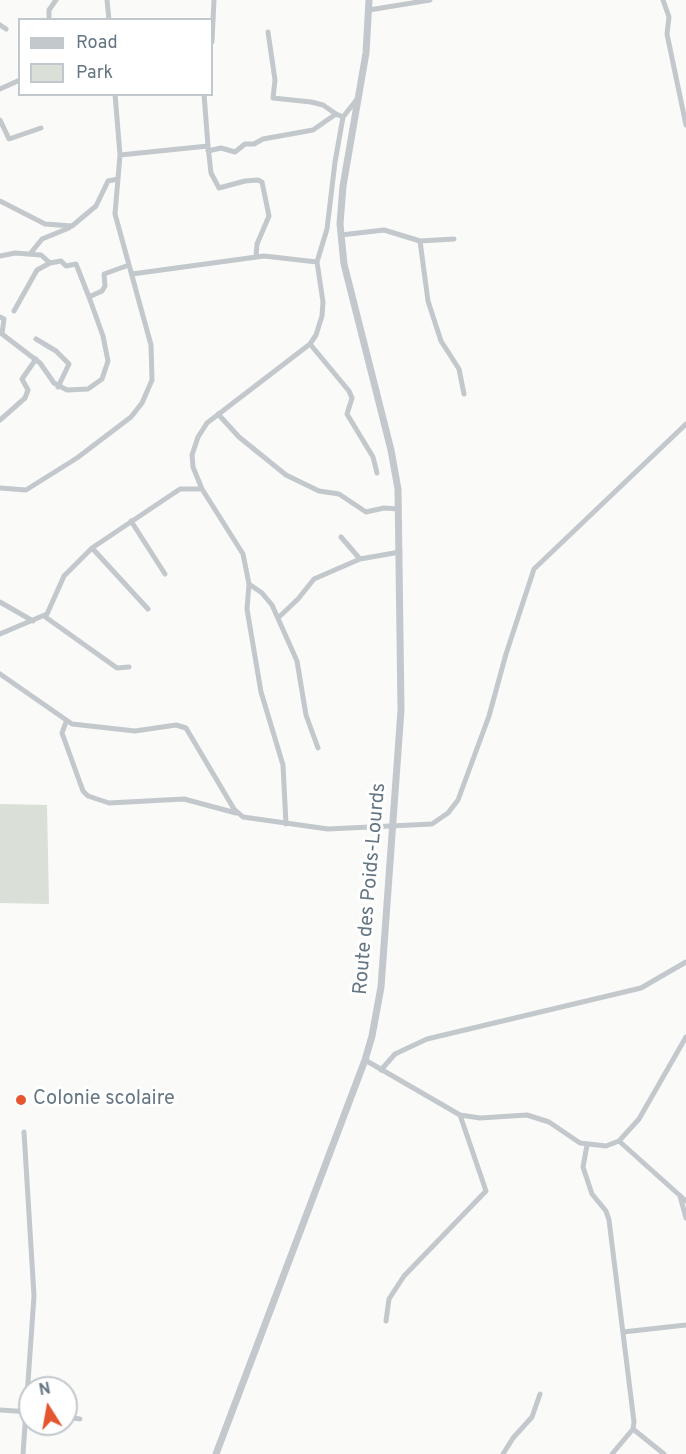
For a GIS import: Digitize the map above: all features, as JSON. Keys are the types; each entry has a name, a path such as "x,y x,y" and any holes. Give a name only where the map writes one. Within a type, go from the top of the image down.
{"street":[{"path":"49,18 49,10 56,0"},
{"path":"107,0 109,18"},
{"path":"213,21 214,0"},
{"name":"Route des Poids-Lourds","path":"216,1454 364,1060 372,1036 381,987 394,826 402,677 399,509 391,450 353,304 340,235 342,195 366,53 369,0"},
{"path":"369,10 430,0"},
{"path":"663,0 669,17 667,34 686,125"},
{"path":"268,32 275,80 273,98 323,105 343,117"},
{"path":"677,76 686,75"},
{"path":"0,89 18,81"},
{"path":"0,488 22,491 31,488 126,423 142,402 152,380 152,353 115,210 120,155 115,96"},
{"path":"204,96 211,173 219,188 245,181 262,182 269,216 257,244 256,256"},
{"path":"286,824 282,759 264,706 250,626 247,600 249,584 240,547 202,489 193,467 192,455 202,429 218,414 310,344 322,316 323,292 317,262 327,229 343,117 358,98"},
{"path":"120,155 220,148 236,152 245,144 254,144 263,138 312,130 336,114"},
{"path":"0,120 9,139 41,128"},
{"path":"30,254 42,239 72,226 96,206 108,182 118,180 119,171"},
{"path":"0,201 45,224 72,226"},
{"path":"340,235 384,230 420,241 454,239"},
{"path":"420,241 428,300 441,341 459,369 464,394"},
{"path":"0,256 15,253 30,254 43,256 50,263"},
{"path":"132,274 256,256 317,262"},
{"path":"0,317 4,319 1,334 36,359 58,387 74,391 88,389 102,379 107,366 103,336 76,264 66,266 61,261 50,263 37,270 15,310"},
{"path":"89,297 102,291 105,286 105,273 129,265"},
{"path":"36,339 56,351 69,364 58,387"},
{"path":"310,344 349,391 351,398 347,414 373,456 377,473"},
{"path":"0,420 13,411 26,395 27,388 22,379 36,359"},
{"path":"218,414 233,432 286,475 319,491 339,494 366,512 384,508 399,509"},
{"path":"0,674 66,722 135,731 176,725 186,728 238,813 243,817 341,829 432,824 454,806 480,743 512,634 538,564 571,536 686,424"},
{"path":"0,634 44,616 50,611 64,576 92,548 180,489 202,489"},
{"path":"131,521 165,574"},
{"path":"341,537 360,560"},
{"path":"92,548 148,609"},
{"path":"278,618 298,599 314,579 360,560 400,552"},
{"path":"249,584 267,598 297,661 306,715 318,748"},
{"path":"0,602 33,621"},
{"path":"44,616 117,668 129,667"},
{"path":"66,722 62,733 83,791 88,796 109,803 184,799 238,813"},
{"path":"381,1070 395,1054 427,1039 641,988 686,962"},
{"path":"364,1060 460,1115 480,1118 527,1115 549,1122 587,1145 606,1146 619,1141 639,1119 686,1037"},
{"path":"386,1321 389,1299 404,1276 486,1191 460,1115"},
{"path":"24,1132 34,1288 30,1376"},
{"path":"619,1141 684,1198 686,1218"},
{"path":"587,1145 583,1167 592,1194 608,1216 633,1429 664,1454"},
{"path":"623,1332 686,1325"},
{"path":"503,1454 509,1442 532,1417 540,1394"},
{"path":"0,1410 18,1411"},
{"path":"612,1454 633,1429"},
{"path":"23,1454 25,1436"}],"green space":[{"path":"0,804 47,805 49,904 0,903"}],"place":[{"name":"Colonie scolaire","path":"21,1100"}]}
